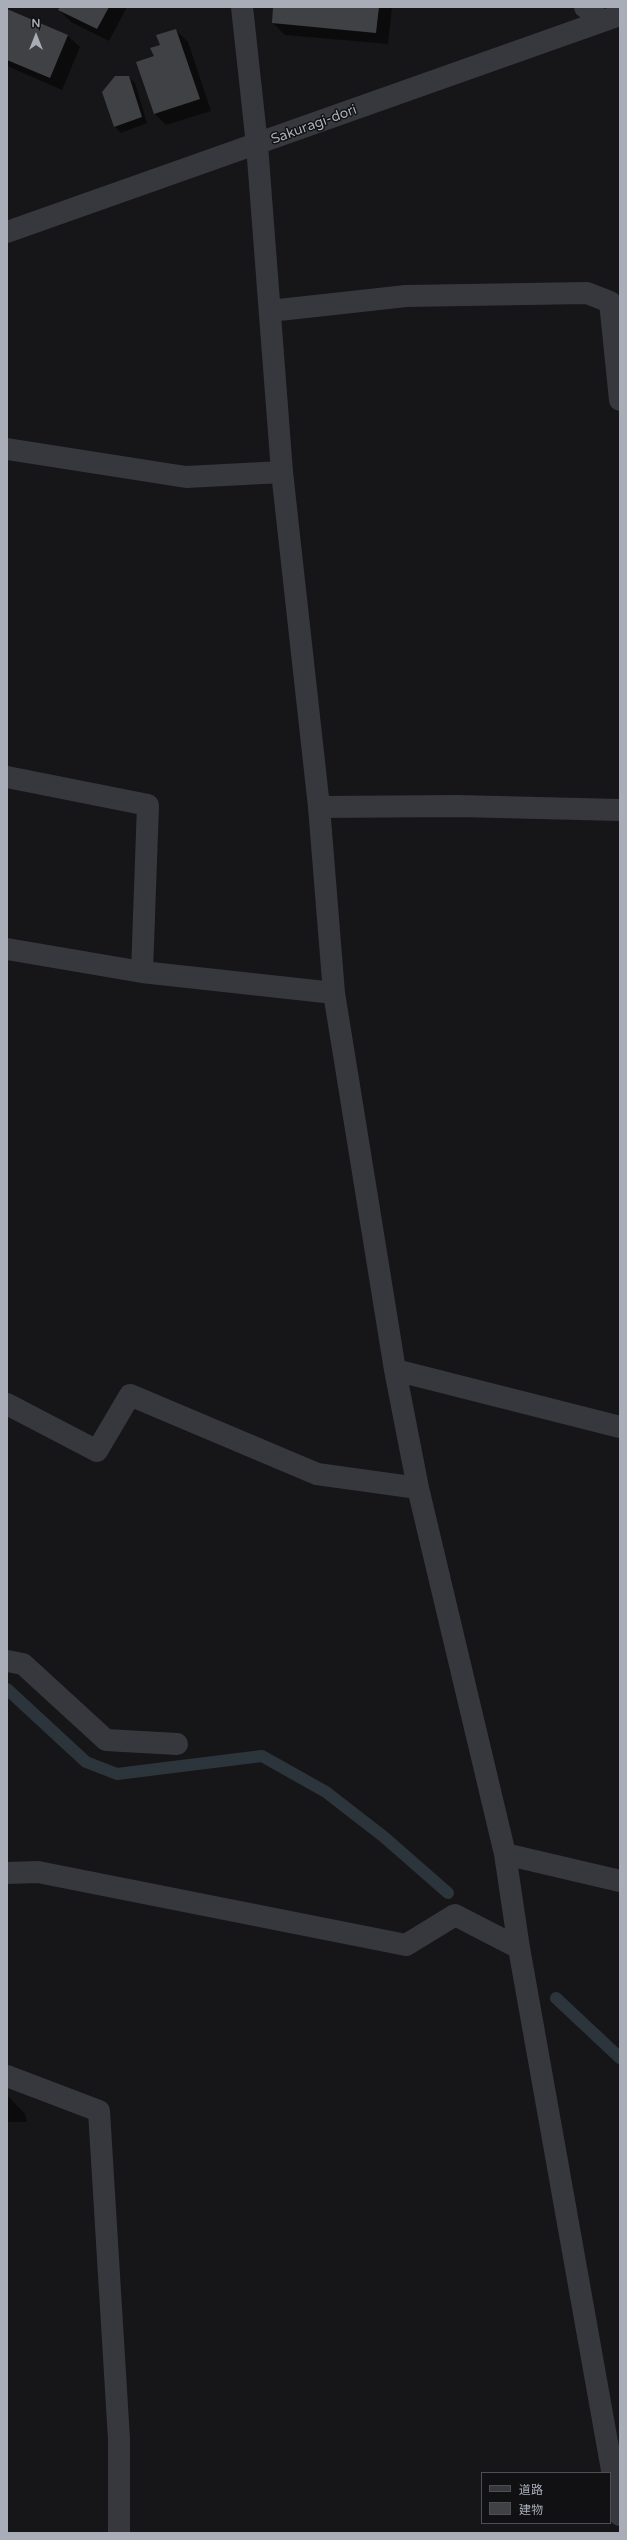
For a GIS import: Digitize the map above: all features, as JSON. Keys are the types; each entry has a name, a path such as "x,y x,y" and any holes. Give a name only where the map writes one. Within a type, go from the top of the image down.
{"street":[{"path":"242,7 257,145 282,472 319,807 334,993 395,1370 418,1488 505,1854 519,1948 620,2515"},
{"path":"585,7 611,18"},
{"name":"Sakuragi-dori","path":"7,232 257,145 611,18"},
{"path":"270,311 406,296 587,293 610,302 620,400"},
{"path":"7,448 186,477 282,472"},
{"path":"7,777 148,805 142,972"},
{"path":"319,807 458,806 620,810"},
{"path":"7,949 142,972 334,993"},
{"path":"395,1370 620,1427"},
{"path":"7,1404 97,1451 130,1395 317,1474 418,1488"},
{"path":"7,1661 23,1664 106,1740 177,1744"},
{"path":"505,1854 620,1881"},
{"path":"7,1873 38,1872 406,1945 455,1915 519,1948"},
{"path":"7,2076 99,2111 119,2439 119,2533"}],"building":[{"path":"60,7 109,7 97,29 58,10"},
{"path":"273,7 379,7 376,33 272,23"},
{"path":"7,9 68,35 50,78 7,60"},
{"path":"176,29 200,99 154,114 136,62 154,56 150,48 160,45 156,35"},
{"path":"115,76 129,76 142,117 114,127 102,92"}],"waterway":[{"path":"7,1689 86,1762 117,1774 262,1756 326,1792 384,1837 448,1893"},
{"path":"556,1998 620,2058"}]}
